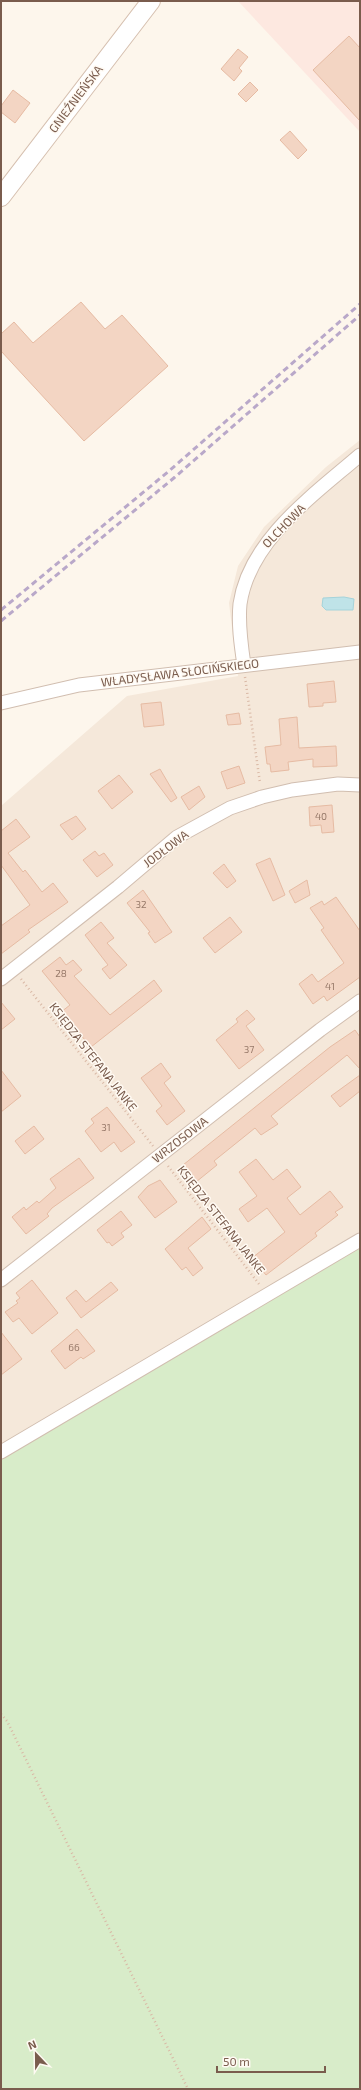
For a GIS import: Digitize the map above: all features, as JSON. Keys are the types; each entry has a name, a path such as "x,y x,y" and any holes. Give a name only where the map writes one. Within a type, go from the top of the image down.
{"main road":[{"name":"GNIEŹNIEŃSKA","path":"1,197 151,1"}],"street":[{"name":"OLCHOWA","path":"244,665 240,634 240,604 244,589 261,550 273,534 360,455"},
{"name":"WŁADYSŁAWA SŁOCIŃSKIEGO","path":"1,703 79,685 360,652"},
{"name":"JODŁOWA","path":"1,978 118,887 177,837 230,808 262,797 338,784 360,785"},
{"name":"WRZOSOWA","path":"1,1280 320,1030 360,1001"},
{"path":"1,1452 360,1240"}],"path":[{"path":"244,665 262,797"},
{"name":"KSIĘDZA STEFANA JANKE","path":"13,969 268,1295"},
{"path":"1,1714 7,1721 188,2089"}],"shaded area":[{"path":"238,1 360,1 360,132"},
{"path":"360,440 360,1238 1,1446 1,806 127,696 238,676 229,603 238,566 264,527 326,467"}],"green space":[{"path":"360,1238 360,2089 1,2089 1,1446"}],"water":[{"path":"344,597 354,599 353,610 326,610 322,606 323,598"}],"building":[{"path":"349,36 360,48 360,121 313,70"},
{"path":"238,49 248,57 239,68 242,71 234,81 221,69"},
{"path":"250,82 258,90 246,102 238,94"},
{"path":"13,90 30,103 15,123 1,112 1,106"},
{"path":"290,131 307,150 298,159 280,140"},
{"path":"81,302 105,329 122,315 168,366 84,441 1,351 1,334 14,322 33,343"},
{"path":"334,681 336,702 323,703 323,706 309,707 307,684"},
{"path":"161,702 164,725 144,727 141,704"},
{"path":"239,713 241,724 228,725 226,715"},
{"path":"297,717 299,748 336,746 337,766 313,767 313,759 288,762 289,770 271,772 270,764 267,764 265,747 281,745 279,719"},
{"path":"239,766 245,783 227,789 221,772"},
{"path":"160,769 177,798 171,802 150,774"},
{"path":"119,775 133,792 112,809 98,791"},
{"path":"199,786 205,797 189,810 181,797"},
{"path":"332,805 334,832 322,833 321,825 310,826 309,807"},
{"path":"76,816 86,829 72,840 60,825"},
{"path":"16,819 30,837 8,853 23,872 25,870 42,892 53,883 68,902 28,930 30,932 1,954 1,926 30,905 1,865 1,831"},
{"path":"95,851 99,856 104,853 113,865 97,877 83,860"},
{"path":"270,858 285,895 273,901 256,864"},
{"path":"224,864 236,881 227,888 213,873"},
{"path":"307,880 310,895 295,903 289,891"},
{"path":"143,890 172,932 155,943 148,933 150,932 127,903"},
{"path":"336,897 360,931 360,977 327,1001 324,996 313,1004 299,984 312,974 318,982 344,963 321,930 324,928 310,908 322,901 324,905"},
{"path":"230,917 242,932 215,953 203,938"},
{"path":"101,922 114,938 107,943 127,965 110,979 102,969 108,965 85,935"},
{"path":"60,957 66,965 73,960 82,970 74,976 110,1015 154,980 162,991 91,1047 61,1012 70,1005 42,971"},
{"path":"1,1002 15,1019 1,1030"},
{"path":"247,1010 255,1019 246,1026 264,1050 239,1069 216,1040 238,1022 236,1019"},
{"path":"355,1030 360,1037 360,1069 347,1055 271,1116 278,1124 261,1135 255,1128 214,1161 217,1165 196,1182 183,1165 330,1047"},
{"path":"161,1063 171,1077 164,1083 185,1111 167,1125 156,1111 162,1106 141,1078"},
{"path":"1,1070 21,1096 1,1112"},
{"path":"360,1075 360,1091 340,1107 331,1096"},
{"path":"107,1107 135,1142 121,1152 114,1142 101,1152 85,1131 94,1123 91,1119"},
{"path":"34,1126 44,1139 25,1154 15,1141"},
{"path":"79,1158 94,1178 52,1208 47,1214 49,1216 26,1234 12,1217 24,1207 26,1210 37,1201 39,1203 56,1188 50,1179"},
{"path":"256,1159 273,1180 287,1169 301,1187 287,1198 300,1215 330,1191 343,1207 335,1212 338,1215 315,1233 317,1236 266,1275 252,1258 285,1232 267,1208 248,1222 239,1209 257,1196 239,1172"},
{"path":"160,1180 177,1202 155,1218 138,1197 148,1186"},
{"path":"121,1211 132,1225 121,1233 124,1237 112,1246 109,1242 107,1243 97,1230"},
{"path":"202,1217 211,1229 188,1248 203,1268 193,1276 186,1267 182,1270 165,1249"},
{"path":"32,1280 58,1313 32,1334 19,1318 13,1322 5,1312 18,1303 16,1301 20,1298 16,1293"},
{"path":"111,1282 118,1290 81,1318 66,1298 76,1290 86,1302"},
{"path":"77,1329 95,1351 83,1359 81,1357 65,1369 51,1351"},
{"path":"1,1332 22,1359 1,1375"}],"railway":[{"path":"1,610 169,471 360,304"},
{"path":"1,621 175,477 360,315"}]}
